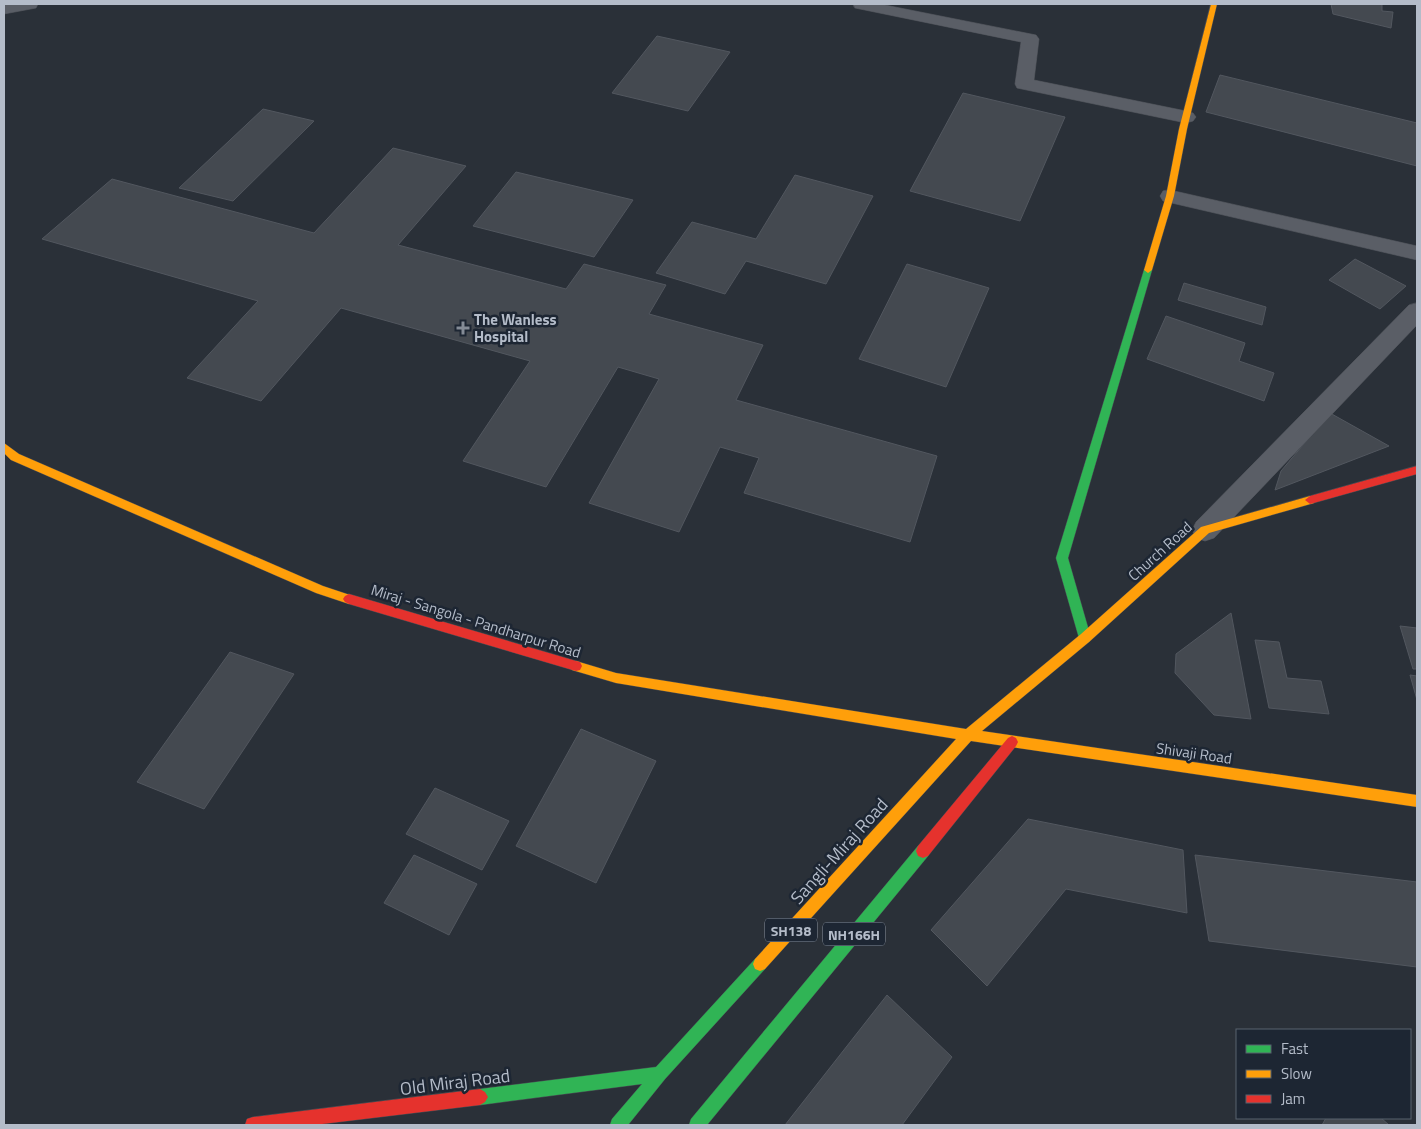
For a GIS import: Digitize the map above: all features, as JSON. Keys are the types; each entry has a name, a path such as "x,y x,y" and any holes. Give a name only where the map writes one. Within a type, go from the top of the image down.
{"main road":[{"path":"1085,638 1062,558 1170,196 1186,118 1214,4"},
{"name":"Miraj - Sangola - Pandharpur Road","path":"4,447 15,457 329,593 616,678 967,736"},
{"name":"Church Road","path":"967,736 1085,638 1205,530 1417,470"},
{"name":"Shivaji Road","path":"967,736 1417,801"},
{"name":"Sangli-Miraj Road","path":"618,1125 660,1074 967,736"},
{"name":"NH166H","path":"697,1125 1012,742"},
{"name":"Old Miraj Road","path":"253,1125 660,1074"}],"street":[{"path":"4,9 30,4"},
{"path":"861,4 1030,39 1024,84 1186,118"},
{"path":"1170,196 1417,253"},
{"path":"1205,530 1417,311"}],"building":[{"path":"1331,4 1382,4 1382,11 1393,12 1391,28 1333,14"},
{"path":"657,36 730,52 688,111 612,93"},
{"path":"1220,75 1417,123 1417,166 1206,112"},
{"path":"963,93 1065,117 1020,221 910,191"},
{"path":"263,109 314,121 233,201 179,188"},
{"path":"393,148 466,166 398,245 566,289 584,264 666,285 649,314 763,345 736,400 937,456 910,542 744,493 759,458 720,447 679,532 589,503 659,379 618,367 546,487 463,461 530,361 341,308 261,401 187,378 258,301 42,239 112,179 314,233"},
{"path":"516,172 633,200 594,257 473,226"},
{"path":"795,175 873,196 826,284 746,261 725,294 656,273 692,222 756,239"},
{"path":"1355,259 1406,286 1380,309 1329,280"},
{"path":"907,264 989,288 946,387 859,359"},
{"path":"1184,283 1266,307 1262,325 1178,300"},
{"path":"1166,316 1245,343 1239,361 1274,373 1264,401 1147,359"},
{"path":"1330,413 1389,446 1275,490 1281,471"},
{"path":"1231,613 1251,719 1214,715 1175,673 1176,654"},
{"path":"1400,626 1417,628 1417,669 1413,669"},
{"path":"1255,640 1279,642 1287,678 1321,681 1329,714 1269,708"},
{"path":"230,652 294,674 204,809 137,782"},
{"path":"1410,675 1417,676 1417,700"},
{"path":"581,729 656,761 596,883 516,846"},
{"path":"435,788 509,821 482,870 406,834"},
{"path":"1028,819 1183,850 1187,913 1066,889 987,986 931,930"},
{"path":"414,855 477,884 449,935 384,903"},
{"path":"1195,855 1417,882 1417,967 1209,941"},
{"path":"887,995 952,1057 902,1125 785,1125"},
{"path":"1325,1119 1382,1119 1389,1125 1322,1125"}],"traffic: fast":[{"path":"1085,638 1062,558 1148,270"},
{"path":"697,1125 923,851"},
{"path":"618,1125 660,1074 760,964"},
{"path":"480,1097 660,1074"}],"traffic: slow":[{"path":"1148,270 1170,196 1183,129 1214,4"},
{"path":"4,447 15,457 320,590 349,599"},
{"path":"967,736 1085,638 1205,530 1310,500"},
{"path":"576,666 616,678 1012,742"},
{"path":"760,964 967,736"},
{"path":"1012,742 1417,801"}],"traffic: jam":[{"path":"1310,500 1417,470"},
{"path":"349,599 576,666"},
{"path":"923,851 1012,742"},
{"path":"253,1125 480,1097"}],"place":[{"name":"The Wanless Hospital","path":"463,328"}]}
